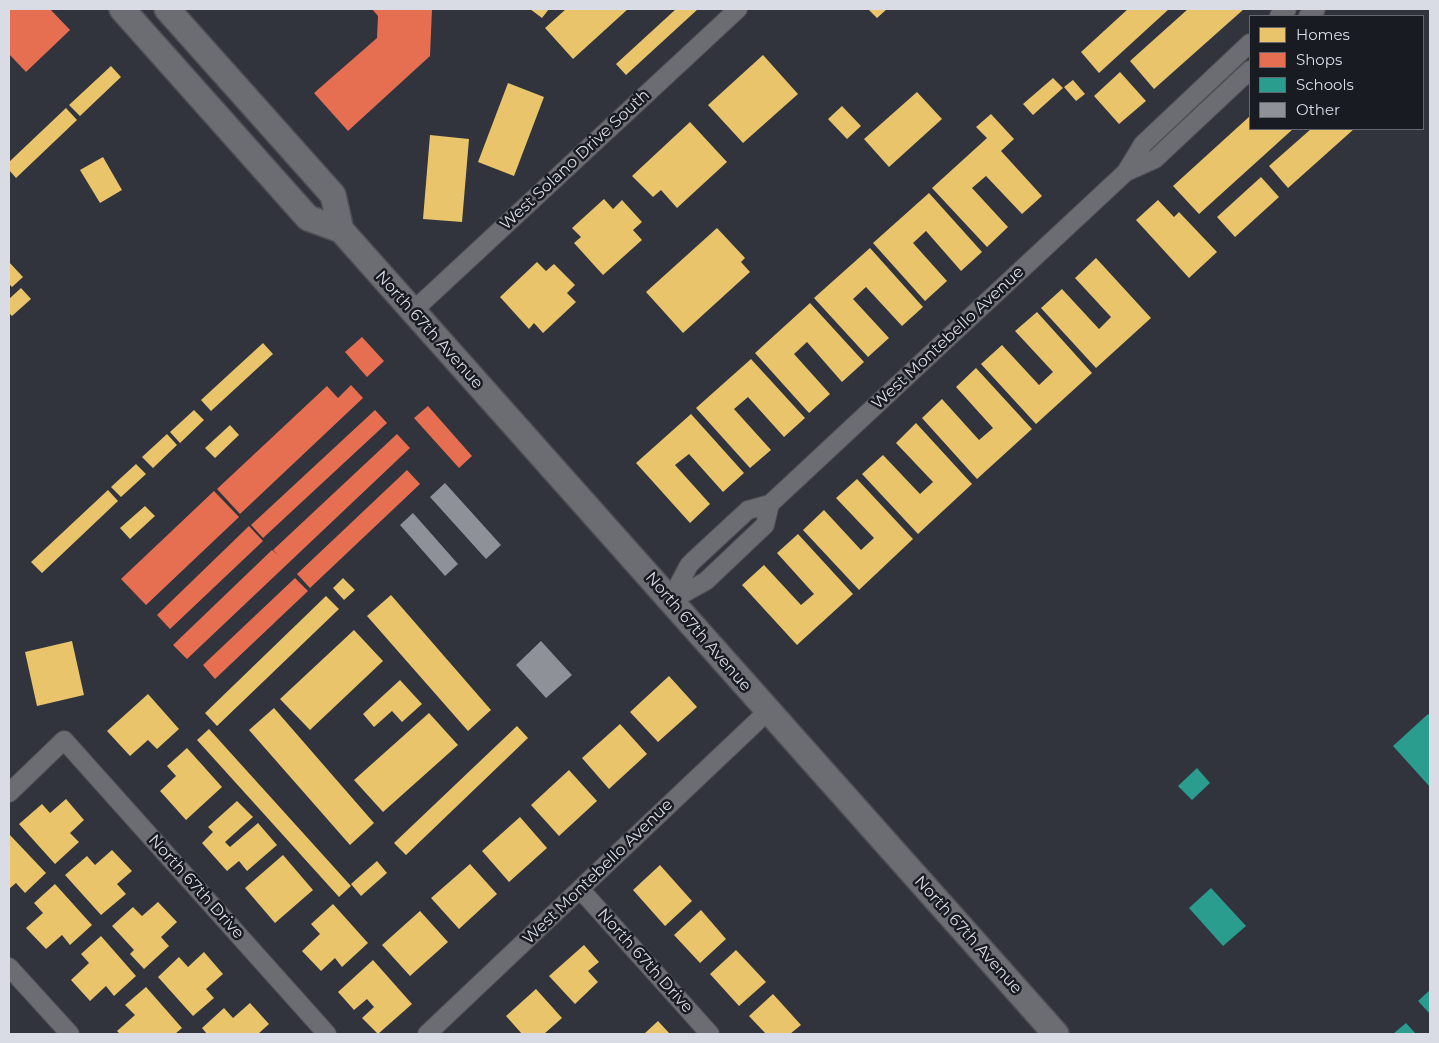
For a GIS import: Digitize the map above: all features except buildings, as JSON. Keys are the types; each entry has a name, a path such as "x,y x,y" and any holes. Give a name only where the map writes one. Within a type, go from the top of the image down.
{"main road":[{"name":"North 67th Avenue","path":"122,9 308,218 341,230"},
{"name":"North 67th Avenue","path":"167,9 333,195 341,230 1056,1034"}],"street":[{"name":"West Solano Drive South","path":"412,311 738,9"},
{"name":"West Montebello Avenue","path":"670,601 689,565 694,560 748,510 770,504 1126,172 1143,144 1249,44"},
{"name":"West Montebello Avenue","path":"1126,172 1155,159 1249,71"},
{"name":"West Montebello Avenue","path":"427,1034 768,711"},
{"name":"North 67th Drive","path":"9,793 64,740 327,1034"},
{"name":"North 67th Drive","path":"580,889 710,1034"},
{"path":"9,967 70,1034"}]}
